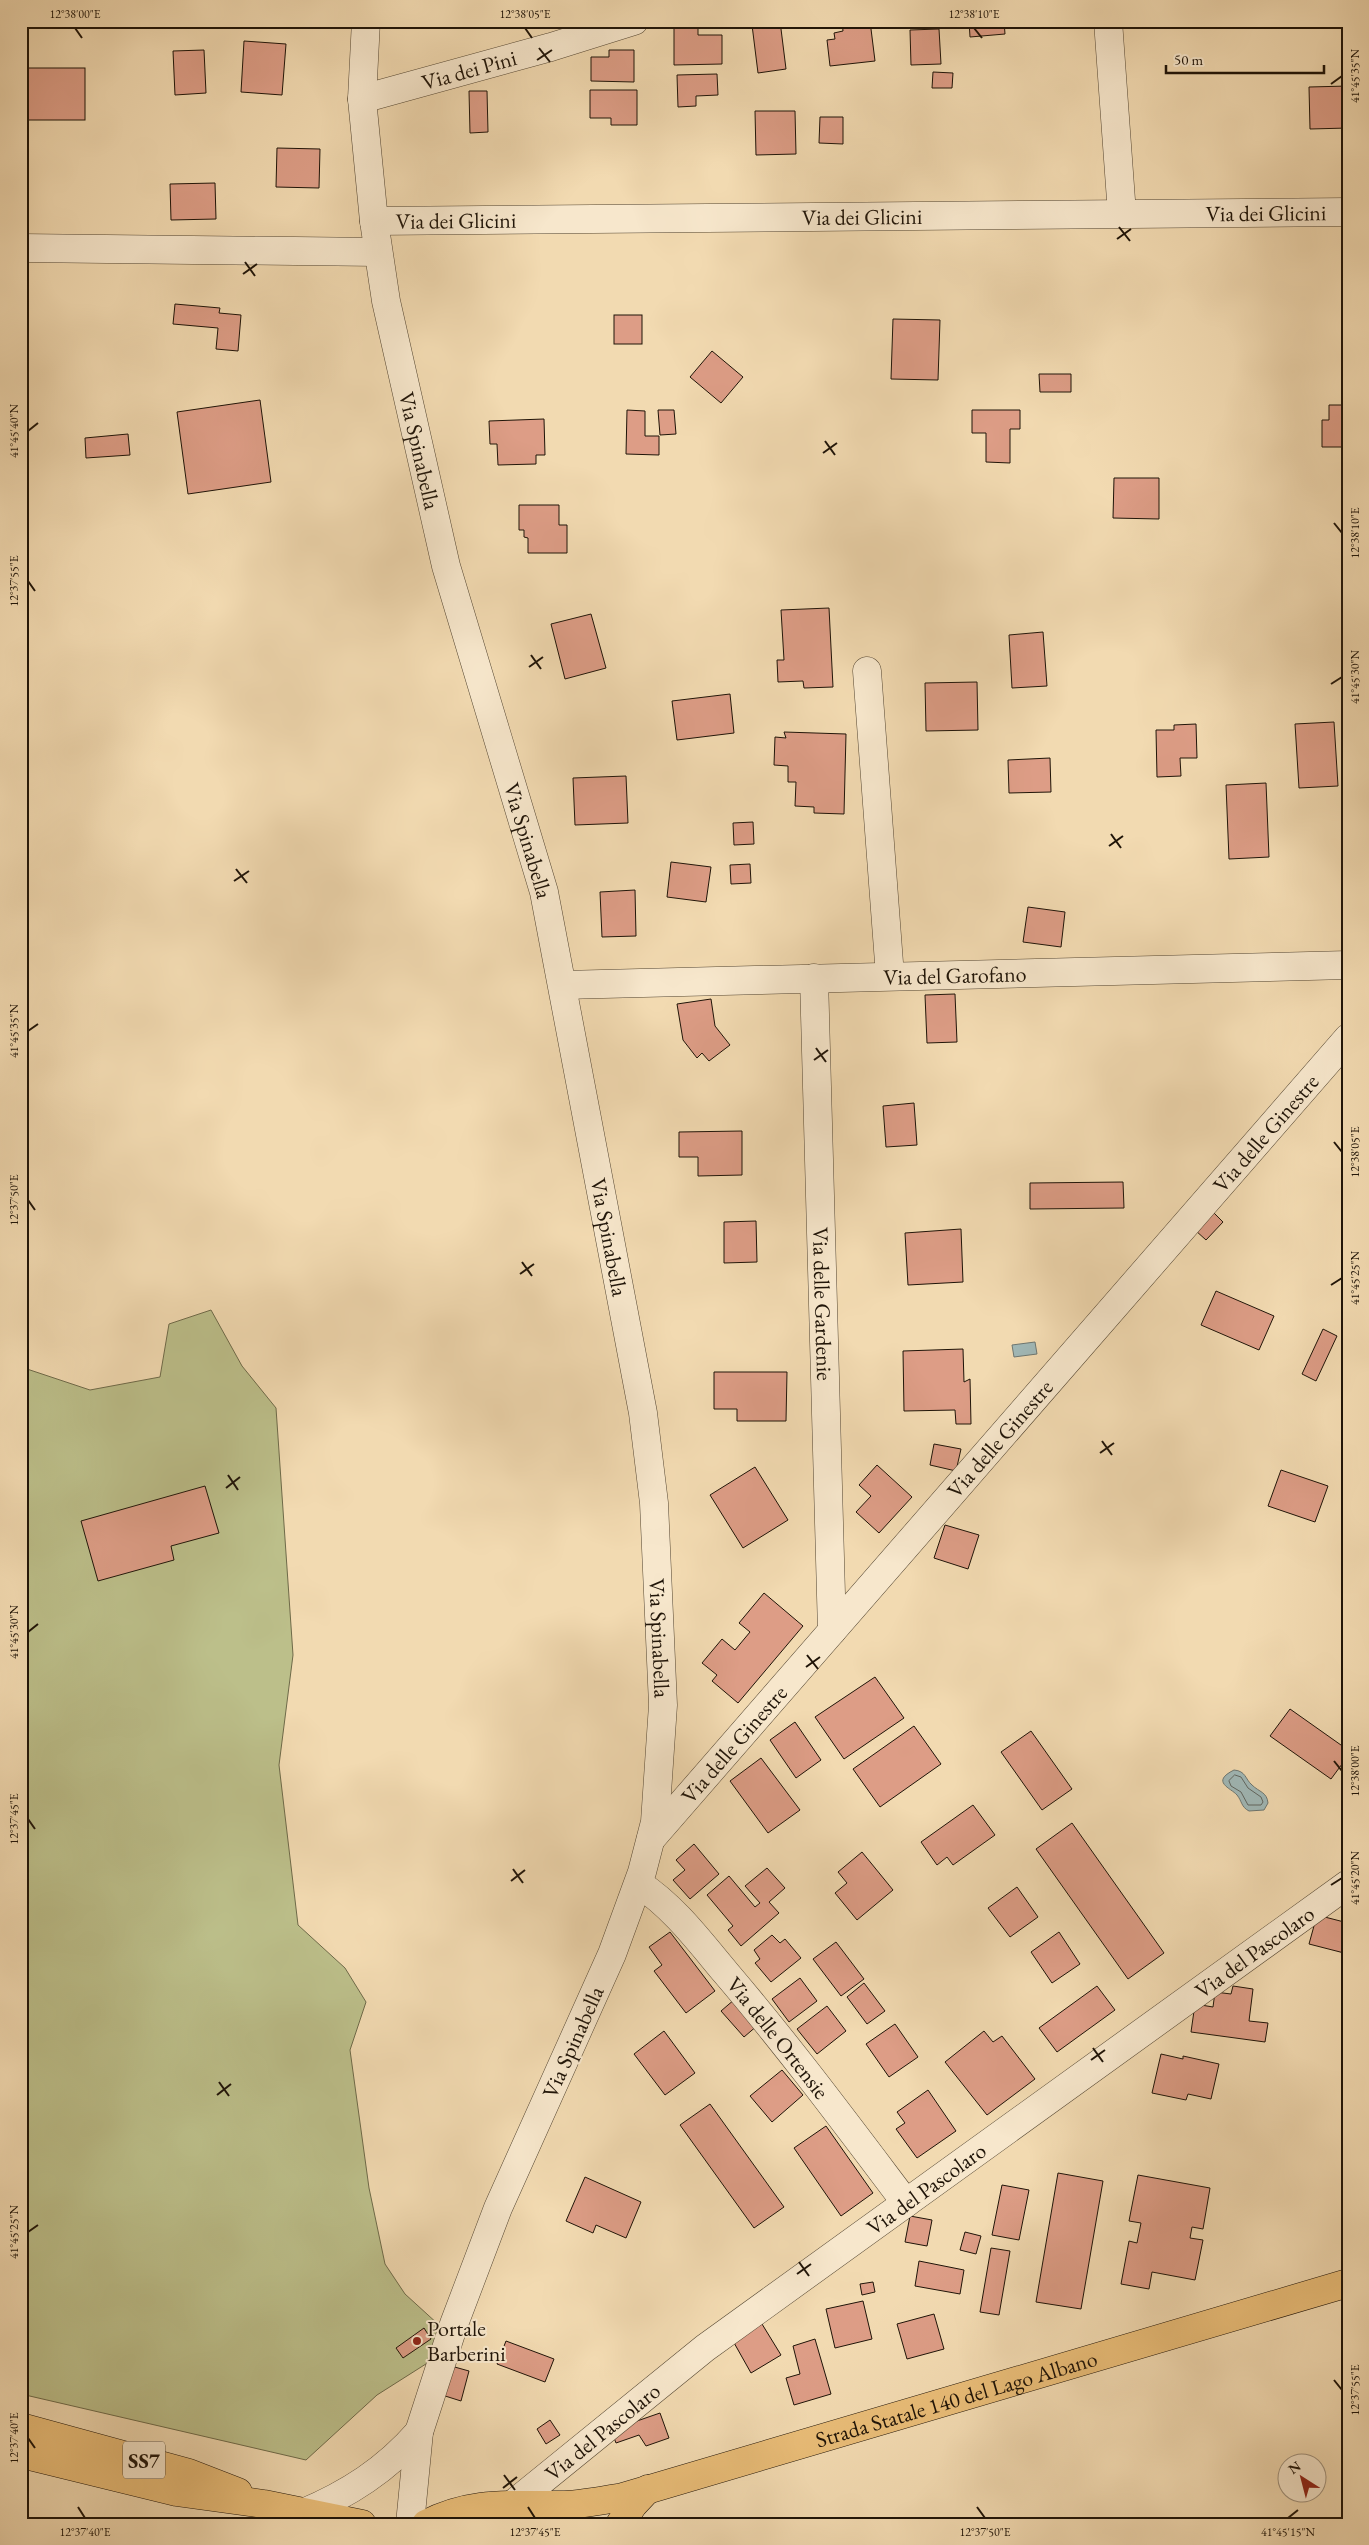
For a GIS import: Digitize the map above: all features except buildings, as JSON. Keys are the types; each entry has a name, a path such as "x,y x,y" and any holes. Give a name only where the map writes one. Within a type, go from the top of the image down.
{"main road":[{"name":"Strada Statale 140 del Lago Albano","path":"520,2514 563,2505 601,2501 648,2489 1348,2283"},
{"name":"SS7","path":"21,2427 189,2472 264,2504"},
{"name":"SS7","path":"21,2454 176,2492 220,2500 264,2504 362,2524"},
{"path":"620,2524 633,2505 648,2489"},
{"path":"426,2524 447,2514 470,2507 520,2514"}],"street":[{"name":"Via Spinabella","path":"366,21 362,99 374,222 388,309 441,547 458,610 535,857 563,984 643,1413 652,1481 663,1705 656,1806 651,1839 638,1884 625,1924 590,2006 480,2250 419,2432 410,2524"},
{"name":"Via dei Pini","path":"362,99 551,47 634,21"},
{"path":"1108,21 1122,214"},
{"name":"Via dei Glicini","path":"374,222 1348,212"},
{"path":"21,248 378,252"},
{"path":"867,671 890,976"},
{"name":"Via del Garofano","path":"563,984 1348,965"},
{"name":"Via delle Gardenie","path":"814,978 832,1631"},
{"name":"Via delle Ginestre","path":"651,1839 1348,1038"},
{"name":"Via delle Ortensie","path":"638,1884 658,1898 675,1914 754,2006 812,2077 906,2202"},
{"name":"Via del Pascolaro","path":"520,2514 691,2358 1348,1884"},
{"name":"Via Spinabella","path":"303,2513 336,2498 370,2478 396,2458 419,2432"}],"green space":[{"path":"211,1310 242,1366 276,1408 293,1655 279,1765 298,1925 345,1968 366,2002 350,2050 369,2188 385,2264 405,2294 439,2325 429,2362 377,2395 306,2460 21,2394 21,1474 28,1456 21,1421 21,1367 90,1390 160,1377 169,1324"}],"water":[{"path":"1035,1342 1037,1354 1014,1357 1012,1345"},
{"path":"1234,1770 1243,1774 1266,1797 1268,1803 1264,1810 1249,1811 1243,1806 1237,1795 1224,1784 1224,1778"}],"place":[{"name":"Portale Barberini","path":"417,2341"}]}
